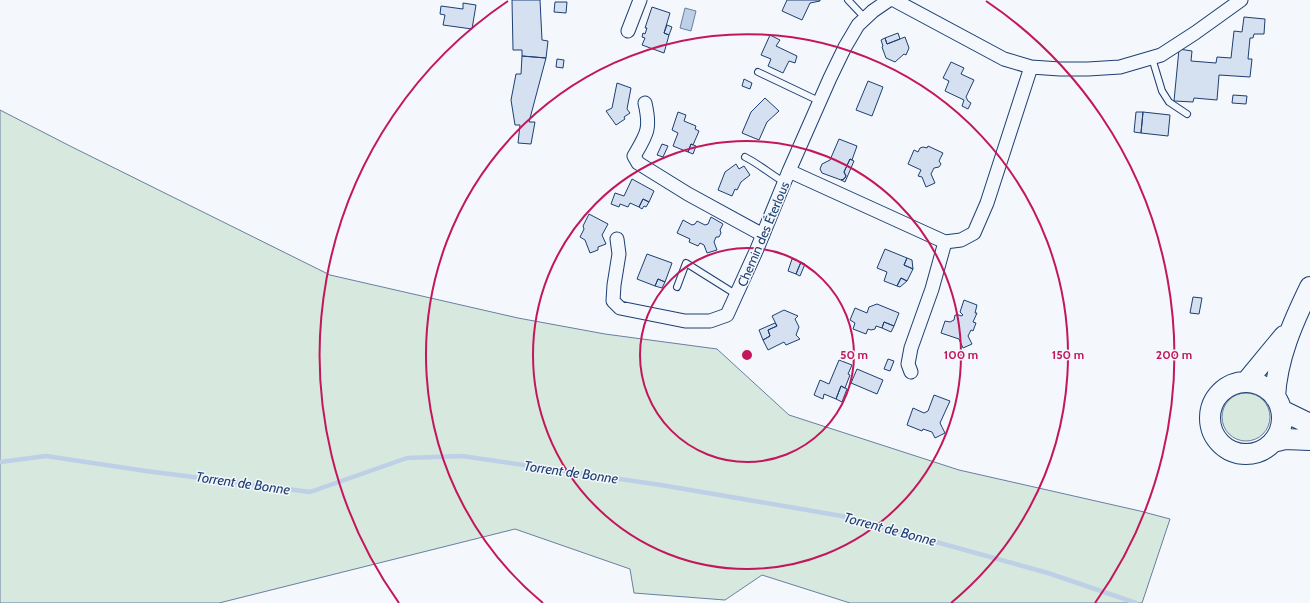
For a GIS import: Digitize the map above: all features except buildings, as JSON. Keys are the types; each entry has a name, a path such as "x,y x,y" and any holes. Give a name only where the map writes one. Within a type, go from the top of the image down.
{"main road":[{"path":"1310,287 1293,323 1279,367 1276,382 1278,404 1282,421 1279,432 1273,442 1258,452 1248,454 1238,453 1227,449 1219,442 1213,432 1210,421 1211,409 1216,398 1224,390 1234,384 1246,382 1257,384 1267,389 1278,404 1310,424"},
{"path":"1246,382 1278,345 1293,323"},
{"path":"1273,442 1285,440 1310,440"}],"street":[{"path":"628,31 640,0"},
{"name":"Chemin des Éterlous","path":"617,239 620,254 614,285 613,301 620,308 685,321 710,321 727,315 737,295 819,101 845,47 858,25 873,11 889,0"},
{"path":"894,0 1004,59 1031,66 1060,69 1120,67 1161,55 1241,0"},
{"path":"787,176 945,242 960,240 974,233 988,203 1031,66"},
{"path":"645,103 648,118 648,130 634,156 638,163 688,194 763,234"},
{"path":"911,372 908,364 911,348 932,289 945,242"}],"lane":[{"path":"848,0 865,18"},
{"path":"1152,58 1162,90 1169,102 1186,114"},
{"path":"758,72 819,101"},
{"path":"744,156 759,164 770,174 787,176"},
{"path":"677,287 686,262 737,295"}],"shaded area":[{"path":"0,110 330,275 518,318 605,334 717,349 789,415 959,470 1170,519 1142,603 850,603 762,575 725,600 634,593 630,569 515,529 219,603 0,603"},
{"path":"1241,393 1251,393 1263,400 1270,412 1270,422 1263,434 1251,441 1241,441 1233,437 1226,430 1222,422 1222,412 1226,404 1233,397"}],"water":[{"path":"685,8 696,11 691,31 680,28"}],"waterway":[{"name":"Torrent de Bonne","path":"0,462 46,456 146,471 310,492 407,458 462,456 661,485 842,516 1048,573 1136,603"}]}
